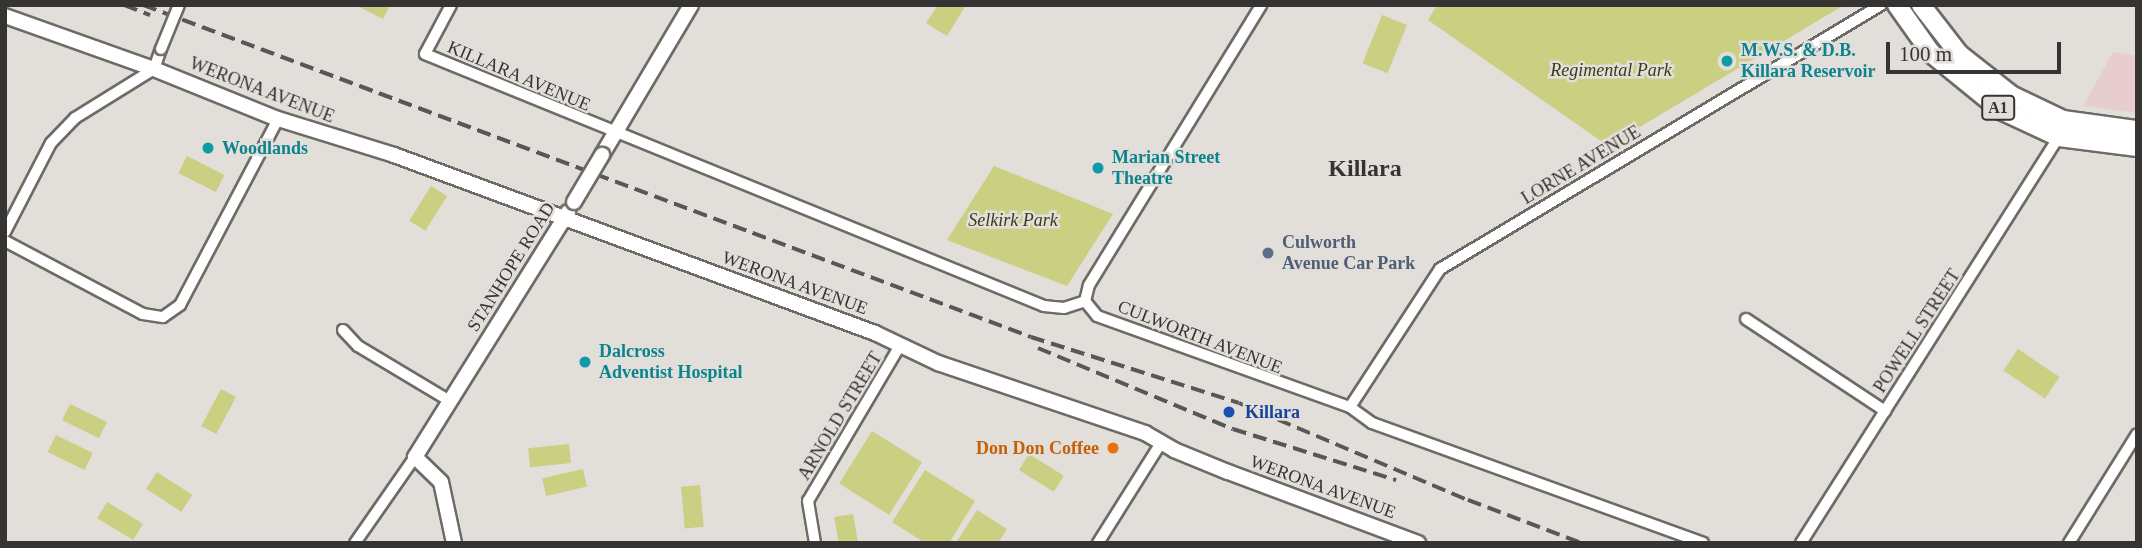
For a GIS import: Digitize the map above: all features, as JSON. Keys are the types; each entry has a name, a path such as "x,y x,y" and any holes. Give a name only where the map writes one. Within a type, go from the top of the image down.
{"highway":[{"name":"A1","path":"1897,5 1920,40 1956,76 2001,110 2059,137 2137,147"},
{"name":"A1","path":"1921,5 1959,54 2011,95 2063,120 2137,130"}],"street":[{"path":"5,232 51,143 75,118 154,69 179,5"},
{"name":"KILLARA AVENUE","path":"451,5 425,54 614,132"},
{"name":"STANHOPE ROAD","path":"355,543 450,401 574,202 691,5"},
{"path":"614,132 1044,306 1064,308 1085,301 1089,285 1261,5"},
{"name":"LORNE AVENUE","path":"1350,407 1440,269 1566,191 1881,5"},
{"name":"WERONA AVENUE","path":"5,16 154,69 278,119 394,155 875,333 899,347 1145,433 1161,443 1228,472 1413,542"},
{"path":"5,241 143,314 163,317 180,305 278,119"},
{"name":"POWELL STREET","path":"1801,543 2059,137"},
{"name":"CULWORTH AVENUE","path":"1085,301 1097,316 1350,407 1371,423 1703,543"},
{"path":"1746,319 1885,411"},
{"path":"343,330 358,346 450,401"},
{"name":"ARNOLD STREET","path":"815,543 808,500 899,347"},
{"path":"2069,543 2137,434"},
{"path":"1098,543 1161,443"},
{"path":"415,457 442,482 454,543"}],"shaded area":[{"path":"2113,52 2137,56 2137,113 2083,106"}],"green space":[{"path":"356,5 390,5 383,19"},
{"path":"938,5 966,5 947,36 926,23"},
{"name":"Regimental Park","path":"1437,5 1844,5 1608,146 1428,20"},
{"path":"1382,15 1407,25 1388,73 1363,63"},
{"path":"187,156 224,175 216,192 178,173"},
{"name":"Selkirk Park","path":"994,166 1113,214 1067,286 947,240"},
{"path":"431,186 447,196 425,231 409,221"},
{"path":"2018,349 2059,377 2045,399 2003,371"},
{"path":"221,389 236,397 216,434 201,426"},
{"path":"70,404 107,422 99,438 62,420"},
{"path":"872,431 922,462 889,515 839,484"},
{"path":"56,435 93,453 85,470 48,452"},
{"path":"569,444 571,463 530,467 528,448"},
{"path":"1029,454 1064,476 1054,492 1019,470"},
{"path":"583,469 587,487 546,496 542,478"},
{"path":"925,470 975,501 949,543 925,543 892,522"},
{"path":"157,472 192,495 181,512 146,489"},
{"path":"700,485 704,527 685,528 681,487"},
{"path":"107,502 143,524 133,540 97,518"},
{"path":"977,510 1007,529 998,543 956,543"},
{"path":"853,514 858,543 839,543 834,517"}],"railway":[{"path":"124,5 150,15"},
{"path":"143,5 1031,337 1239,403 1468,500 1581,543"},
{"path":"1038,348 1233,429 1396,480"}],"place":[{"name":"M.W.S. & D.B. Killara Reservoir","path":"1727,61"},
{"name":"Woodlands","path":"208,148"},
{"name":"Marian Street Theatre","path":"1098,168"},
{"name":"Culworth Avenue Car Park","path":"1268,253"},
{"name":"Dalcross Adventist Hospital","path":"585,362"},
{"name":"Killara","path":"1229,412"},
{"name":"Don Don Coffee","path":"1113,448"}],"district":[{"name":"Killara","path":"1365,169"}]}
